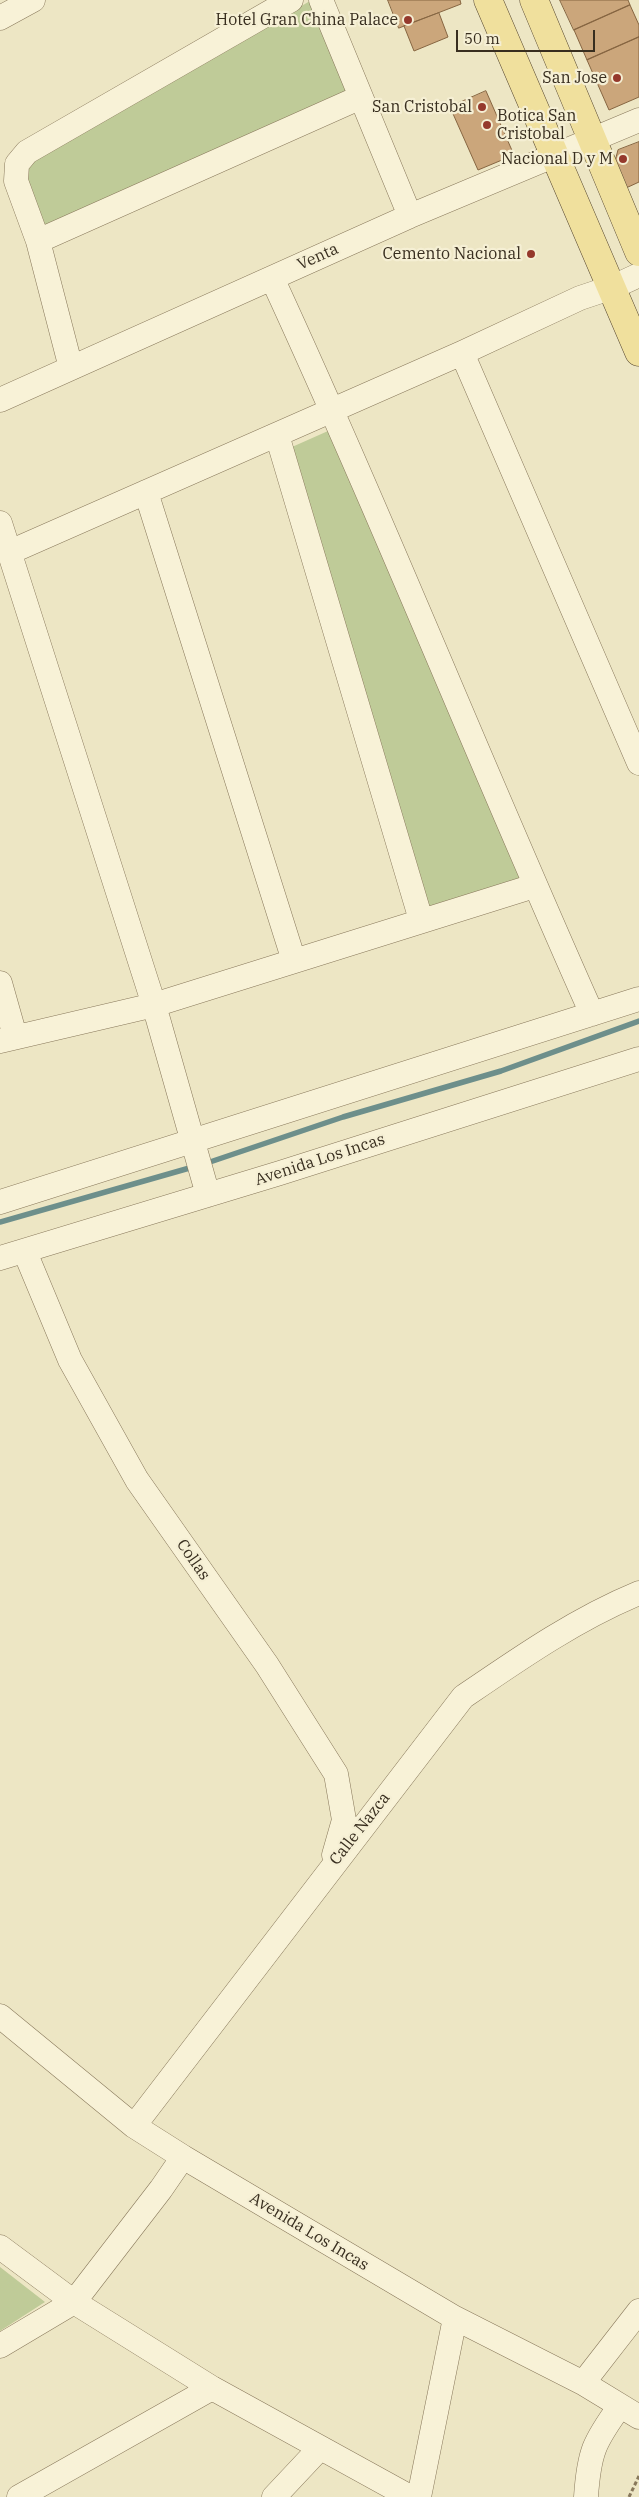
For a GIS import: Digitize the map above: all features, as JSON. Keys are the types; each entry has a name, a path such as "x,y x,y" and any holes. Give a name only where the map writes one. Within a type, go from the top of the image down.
{"main road":[{"path":"488,0 554,156 613,287 639,352"},
{"path":"534,0 639,252"}],"street":[{"path":"0,18 33,0"},
{"path":"71,368 38,241 16,181 17,164 28,152 291,0"},
{"path":"321,0 410,216"},
{"path":"38,241 361,97"},
{"name":"Venta","path":"0,400 410,216 639,120"},
{"path":"10,552 332,409 462,354 580,298 613,287 639,275"},
{"path":"272,278 332,409 534,886 592,1014"},
{"path":"462,354 639,763"},
{"path":"277,435 421,920"},
{"path":"146,492 294,961"},
{"path":"0,523 154,1004 208,1195"},
{"path":"0,983 8,1038 154,1004 534,886"},
{"path":"0,1202 639,999"},
{"name":"Avenida Los Incas","path":"0,1258 25,1252 639,1059"},
{"name":"Collas","path":"25,1252 70,1360 137,1480 267,1665 336,1774 344,1820 331,1867"},
{"name":"Calle Nazca","path":"134,2126 463,1697 531,1650 605,1607 639,1593"},
{"name":"Avenida Los Incas","path":"0,2016 134,2126 183,2157 455,2318 583,2383 630,2412"},
{"path":"0,2346 74,2302 162,2189 183,2157"},
{"path":"0,2246 74,2302 212,2388 410,2497"},
{"path":"583,2383 639,2311"},
{"path":"419,2497 455,2318"},
{"path":"19,2497 212,2388"},
{"path":"586,2497 587,2473 594,2445 630,2412"},
{"path":"274,2497 320,2448"}],"path":[{"path":"629,2497 639,2476"}],"green space":[{"path":"310,1 350,94 42,232 23,168"},
{"path":"328,431 522,880 425,911 292,447"},
{"path":"0,2267 45,2302 0,2331"}],"building":[{"name":"Hotel Gran China Palace","path":"388,0 460,0 461,4 399,28"},
{"path":"560,0 628,0 630,5 574,30"},
{"path":"630,5 639,25 639,37 587,60 574,30"},
{"path":"439,13 448,37 414,51 404,26"},
{"name":"San Jose","path":"639,37 639,97 609,110 587,60"},
{"path":"486,91 514,155 478,170 450,107"},
{"path":"639,142 639,182 626,188 615,161 618,150"}],"waterway":[{"path":"207,1163 343,1117 501,1071 639,1021"},
{"path":"0,1222 193,1167"}],"place":[{"name":"Hotel Gran China Palace","path":"408,20"},
{"name":"San Jose","path":"617,78"},
{"name":"San Cristobal","path":"482,107"},
{"name":"Botica San Cristobal","path":"487,125"},
{"name":"Nacional D y M","path":"623,159"},
{"name":"Cemento Nacional","path":"531,254"}]}
